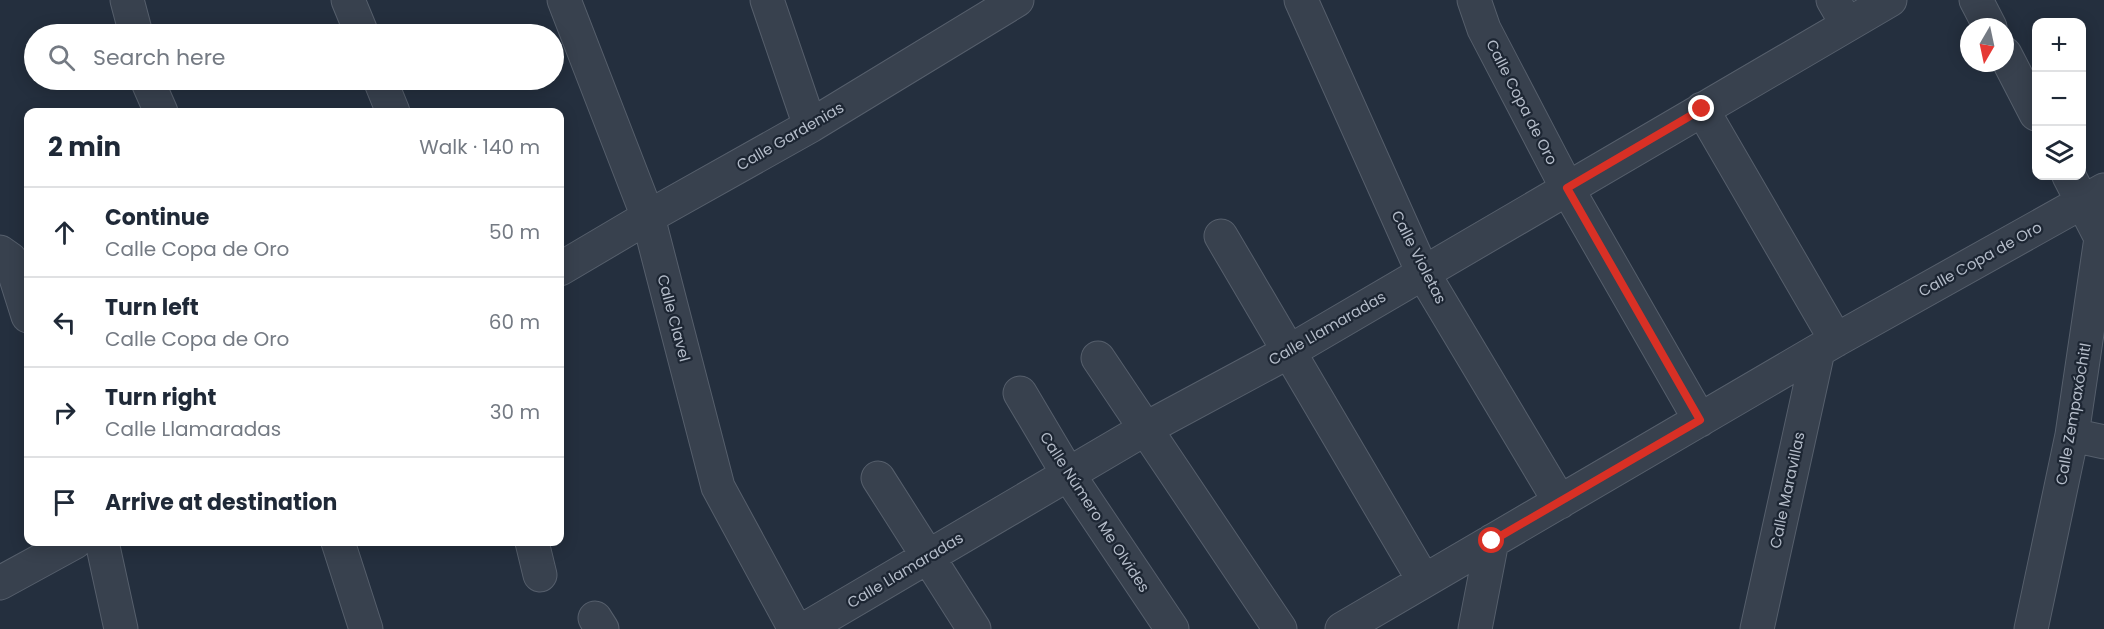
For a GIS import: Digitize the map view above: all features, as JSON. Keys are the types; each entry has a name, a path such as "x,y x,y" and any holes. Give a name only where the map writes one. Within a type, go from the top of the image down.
{"street":[{"path":"127,0 133,24"},
{"path":"348,0 358,24"},
{"name":"Calle Clavel","path":"564,0 648,217 718,487 795,629"},
{"path":"768,0 810,126"},
{"name":"Calle Gardenias","path":"564,267 810,126 985,8 1017,0"},
{"name":"Calle Violetas","path":"1301,0 1423,273 1560,502"},
{"name":"Calle Copa de Oro","path":"1474,0 1484,29 1567,188 1700,420"},
{"name":"Calle Llamaradas","path":"805,629 1145,429 1290,351 1702,109 1840,12 1890,0"},
{"path":"1976,0 1985,18"},
{"path":"2014,71 2032,105"},
{"path":"151,90 159,108"},
{"path":"384,90 391,108"},
{"path":"1702,109 1827,345"},
{"name":"Calle Copa de Oro","path":"1342,629 1827,345 2086,189"},
{"name":"Calle Zempaxóchitl","path":"2031,629 2072,435 2101,238 2086,189"},
{"path":"1221,236 1424,581"},
{"path":"0,252 10,259 24,303"},
{"name":"Calle Maravillas","path":"1757,629 1827,345"},
{"path":"1098,357 1280,629"},
{"name":"Calle Número Me Olvides","path":"1020,393 1068,474 1172,629"},
{"path":"2072,435 2104,442"},
{"path":"878,478 975,629"},
{"path":"1474,629 1492,541"},
{"path":"0,584 68,546"},
{"path":"103,546 121,629"},
{"path":"339,546 366,629"},
{"path":"533,546 540,575"}],"route":[{"path":"1492,541 1700,420 1567,188 1702,109"}]}
